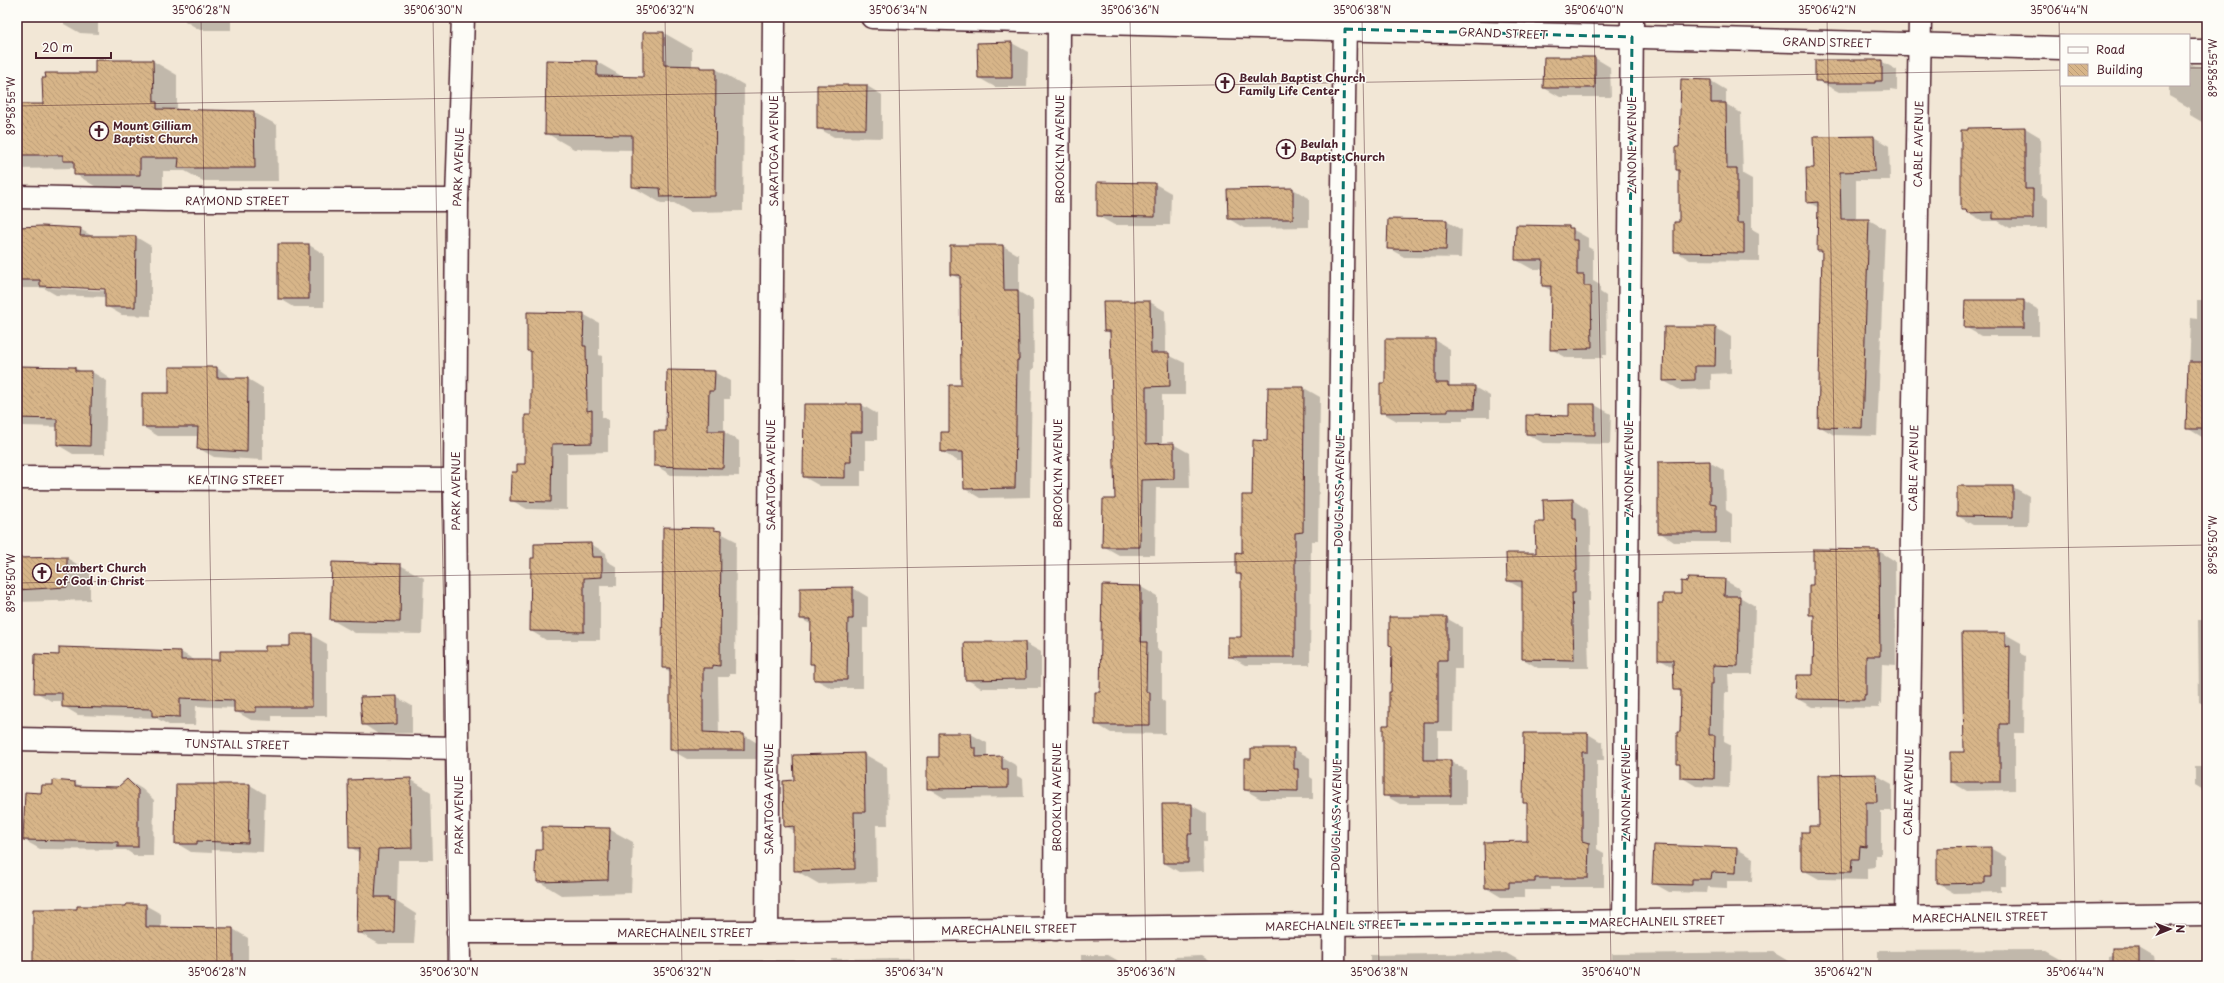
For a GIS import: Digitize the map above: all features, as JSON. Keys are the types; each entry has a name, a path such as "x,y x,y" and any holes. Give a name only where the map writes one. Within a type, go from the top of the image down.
{"street":[{"name":"PARK AVENUE","path":"459,966 455,480 456,200 463,17"},
{"name":"SARATOGA AVENUE","path":"767,932 774,17"},
{"name":"GRAND STREET","path":"872,17 1632,27 1920,44 2060,48"},
{"name":"CABLE AVENUE","path":"1906,918 1920,17"},
{"name":"BROOKLYN AVENUE","path":"1055,929 1059,19"},
{"name":"DOUGLASS AVENUE","path":"1334,966 1345,23"},
{"name":"ZANONE AVENUE","path":"1624,922 1632,27"},
{"path":"2190,51 2207,51"},
{"name":"RAYMOND STREET","path":"17,197 167,200 456,200"},
{"name":"KEATING STREET","path":"17,478 455,480"},
{"name":"TUNSTALL STREET","path":"17,739 457,748"},
{"name":"MARECHALNEIL STREET","path":"458,932 767,932 2207,914"}],"highlighted area":[{"path":"1345,29 1632,37 1624,922 1335,925"}],"building":[{"path":"643,32 664,32 664,65 716,68 715,196 661,197 660,188 632,187 632,135 545,134 546,60 597,61 597,76 643,77"},
{"path":"1012,42 1012,78 978,78 977,43"},
{"path":"1544,57 1595,57 1595,88 1543,88"},
{"name":"Mount Gilliam Baptist Church","path":"95,60 153,60 154,102 157,102 157,109 254,111 255,168 178,168 179,158 140,158 140,175 74,175 74,161 63,161 63,155 17,155 17,104 43,104 42,78 46,78 45,73 95,73"},
{"path":"1815,60 1882,60 1882,81 1875,81 1875,83 1822,83 1822,81 1815,81"},
{"path":"1681,79 1711,80 1711,103 1726,103 1727,169 1737,169 1737,223 1744,223 1744,253 1674,252 1674,222 1679,222 1679,170 1676,170 1676,147 1679,147"},
{"path":"817,85 867,85 866,129 817,129"},
{"path":"2025,127 2025,189 2033,189 2033,219 1993,219 1993,212 1967,213 1966,210 1961,210 1961,130 1968,130 1968,128"},
{"path":"1874,136 1875,171 1840,172 1841,219 1869,219 1862,428 1818,427 1822,251 1817,251 1818,202 1807,203 1806,168 1814,168 1813,137"},
{"path":"1097,182 1155,183 1155,217 1097,216"},
{"path":"1293,188 1293,219 1228,219 1227,189"},
{"path":"1388,219 1447,220 1446,250 1387,249"},
{"path":"1516,225 1569,226 1569,228 1573,228 1573,240 1577,240 1577,275 1584,275 1584,286 1591,286 1592,347 1588,347 1588,349 1550,350 1551,286 1542,286 1543,260 1515,260"},
{"path":"42,226 81,228 80,236 136,236 135,307 105,307 105,289 40,286 40,280 17,280 17,227"},
{"path":"278,244 309,244 309,299 278,299"},
{"path":"950,245 1003,245 1004,290 1018,290 1019,360 1017,360 1015,488 964,489 963,452 941,452 941,432 949,432 949,385 961,385 960,275 950,275"},
{"path":"1965,300 2024,300 2024,328 1964,328"},
{"path":"1103,301 1150,301 1151,353 1169,353 1170,386 1146,387 1146,444 1174,443 1174,479 1141,480 1140,547 1102,547 1103,499 1115,499 1110,331 1104,331"},
{"path":"527,312 584,313 583,346 586,346 587,411 592,410 592,443 552,444 551,502 510,501 512,472 517,472 517,464 525,464 525,415 531,415 531,351 527,351"},
{"path":"1664,327 1716,327 1715,366 1695,366 1695,380 1663,381"},
{"path":"1385,339 1435,339 1435,383 1448,383 1448,386 1475,386 1474,409 1448,409 1448,412 1380,413 1380,383 1385,383"},
{"path":"2188,362 2207,362 2207,429 2186,429"},
{"path":"17,366 75,367 75,371 92,371 90,446 57,445 57,419 17,418"},
{"path":"169,367 217,367 217,378 248,378 247,452 197,449 198,427 142,427 142,393 169,393"},
{"path":"667,370 715,371 714,391 709,391 708,431 724,431 723,468 654,466 654,431 666,431"},
{"path":"1268,387 1304,387 1303,532 1295,533 1295,657 1228,657 1228,637 1241,637 1241,574 1236,574 1236,552 1242,553 1242,495 1252,495 1253,440 1267,441"},
{"path":"804,404 862,404 862,432 850,432 851,462 845,462 845,478 803,477"},
{"path":"1569,404 1595,404 1595,435 1526,434 1526,415 1569,416"},
{"path":"1710,461 1710,503 1716,504 1716,533 1658,533 1658,462"},
{"path":"1957,486 2013,486 2013,517 1957,516"},
{"path":"1573,499 1573,518 1576,518 1577,571 1575,571 1575,593 1572,593 1574,660 1522,659 1522,581 1507,581 1506,553 1536,553 1535,522 1544,522 1543,500"},
{"path":"663,527 714,528 714,530 721,531 720,666 713,665 713,668 703,668 703,732 744,734 744,750 670,750 670,668 662,668"},
{"path":"591,543 592,557 602,557 602,577 584,578 584,632 530,631 531,558 534,558 534,544"},
{"path":"1813,549 1879,550 1880,656 1866,656 1866,695 1864,695 1864,700 1795,699 1796,675 1813,675 1814,615 1809,615 1809,585 1813,585"},
{"name":"Lambert Church of God in Christ","path":"67,557 67,587 17,590 17,558"},
{"path":"332,562 401,564 400,622 330,620"},
{"path":"1688,578 1725,579 1724,596 1740,596 1738,666 1713,665 1713,684 1710,684 1709,735 1715,735 1714,779 1680,778 1680,764 1677,764 1677,732 1680,732 1681,690 1674,690 1673,660 1658,660 1658,603 1663,603 1663,594 1681,594 1681,581 1687,582"},
{"path":"1102,585 1141,586 1141,642 1147,642 1146,692 1150,692 1150,725 1095,725 1095,692 1100,692"},
{"path":"853,587 853,619 848,619 847,680 814,680 814,664 810,664 811,619 800,619 800,588"},
{"path":"1389,617 1447,617 1447,660 1438,660 1438,722 1423,722 1423,760 1451,760 1451,796 1383,796 1383,725 1389,725 1389,692 1391,692 1392,646 1389,645"},
{"path":"1962,633 2005,633 2005,647 2010,646 2009,724 2000,724 2000,782 1950,782 1950,752 1964,752"},
{"path":"290,634 312,634 312,707 256,707 256,712 234,712 234,700 180,698 180,717 152,716 152,709 62,707 62,693 34,693 35,654 59,655 59,647 181,651 181,660 220,660 220,651 265,651 265,646 290,646"},
{"path":"964,642 1025,642 1026,679 965,680"},
{"path":"397,696 397,724 362,725 360,697"},
{"path":"939,733 971,733 972,748 976,748 976,757 1002,756 1002,769 1008,769 1008,788 927,789 927,757 939,757"},
{"path":"1524,733 1588,733 1588,752 1582,752 1582,841 1589,843 1588,878 1535,878 1535,882 1509,882 1509,888 1485,888 1484,842 1527,841 1527,803 1523,803"},
{"path":"1251,748 1294,748 1294,769 1298,769 1298,791 1244,790 1244,759 1251,759"},
{"path":"864,753 865,812 854,812 855,869 794,871 794,826 784,827 783,781 794,780 793,755"},
{"path":"1876,774 1877,802 1866,802 1866,847 1860,846 1859,859 1852,859 1851,872 1802,871 1801,832 1809,832 1809,826 1819,826 1818,775"},
{"path":"411,778 412,848 378,849 375,897 390,897 390,900 395,901 394,932 357,933 359,848 349,848 348,780"},
{"path":"127,779 138,790 138,847 118,847 118,842 23,840 25,792 41,793 42,785 53,785 53,780 75,782 75,786 118,787"},
{"path":"176,784 250,784 248,843 197,841 197,844 175,844"},
{"path":"1162,804 1192,804 1192,834 1188,834 1188,863 1163,863"},
{"path":"542,827 610,828 608,880 537,882 537,872 535,873 536,850 542,850"},
{"path":"1654,845 1737,848 1736,873 1712,872 1711,879 1692,879 1692,885 1652,884"},
{"path":"1991,847 1991,877 1985,877 1985,883 1937,884 1937,848"},
{"path":"126,904 146,904 146,927 233,928 233,966 33,966 33,909 77,909 77,906 126,906"},
{"path":"2113,947 2139,947 2139,966 2113,966"}],"place":[{"name":"Beulah Baptist Church Family Life Center","path":"1225,83"},
{"name":"Mount Gilliam Baptist Church","path":"99,131"},
{"name":"Beulah Baptist Church","path":"1286,149"},
{"name":"Lambert Church of God in Christ","path":"42,573"}]}
